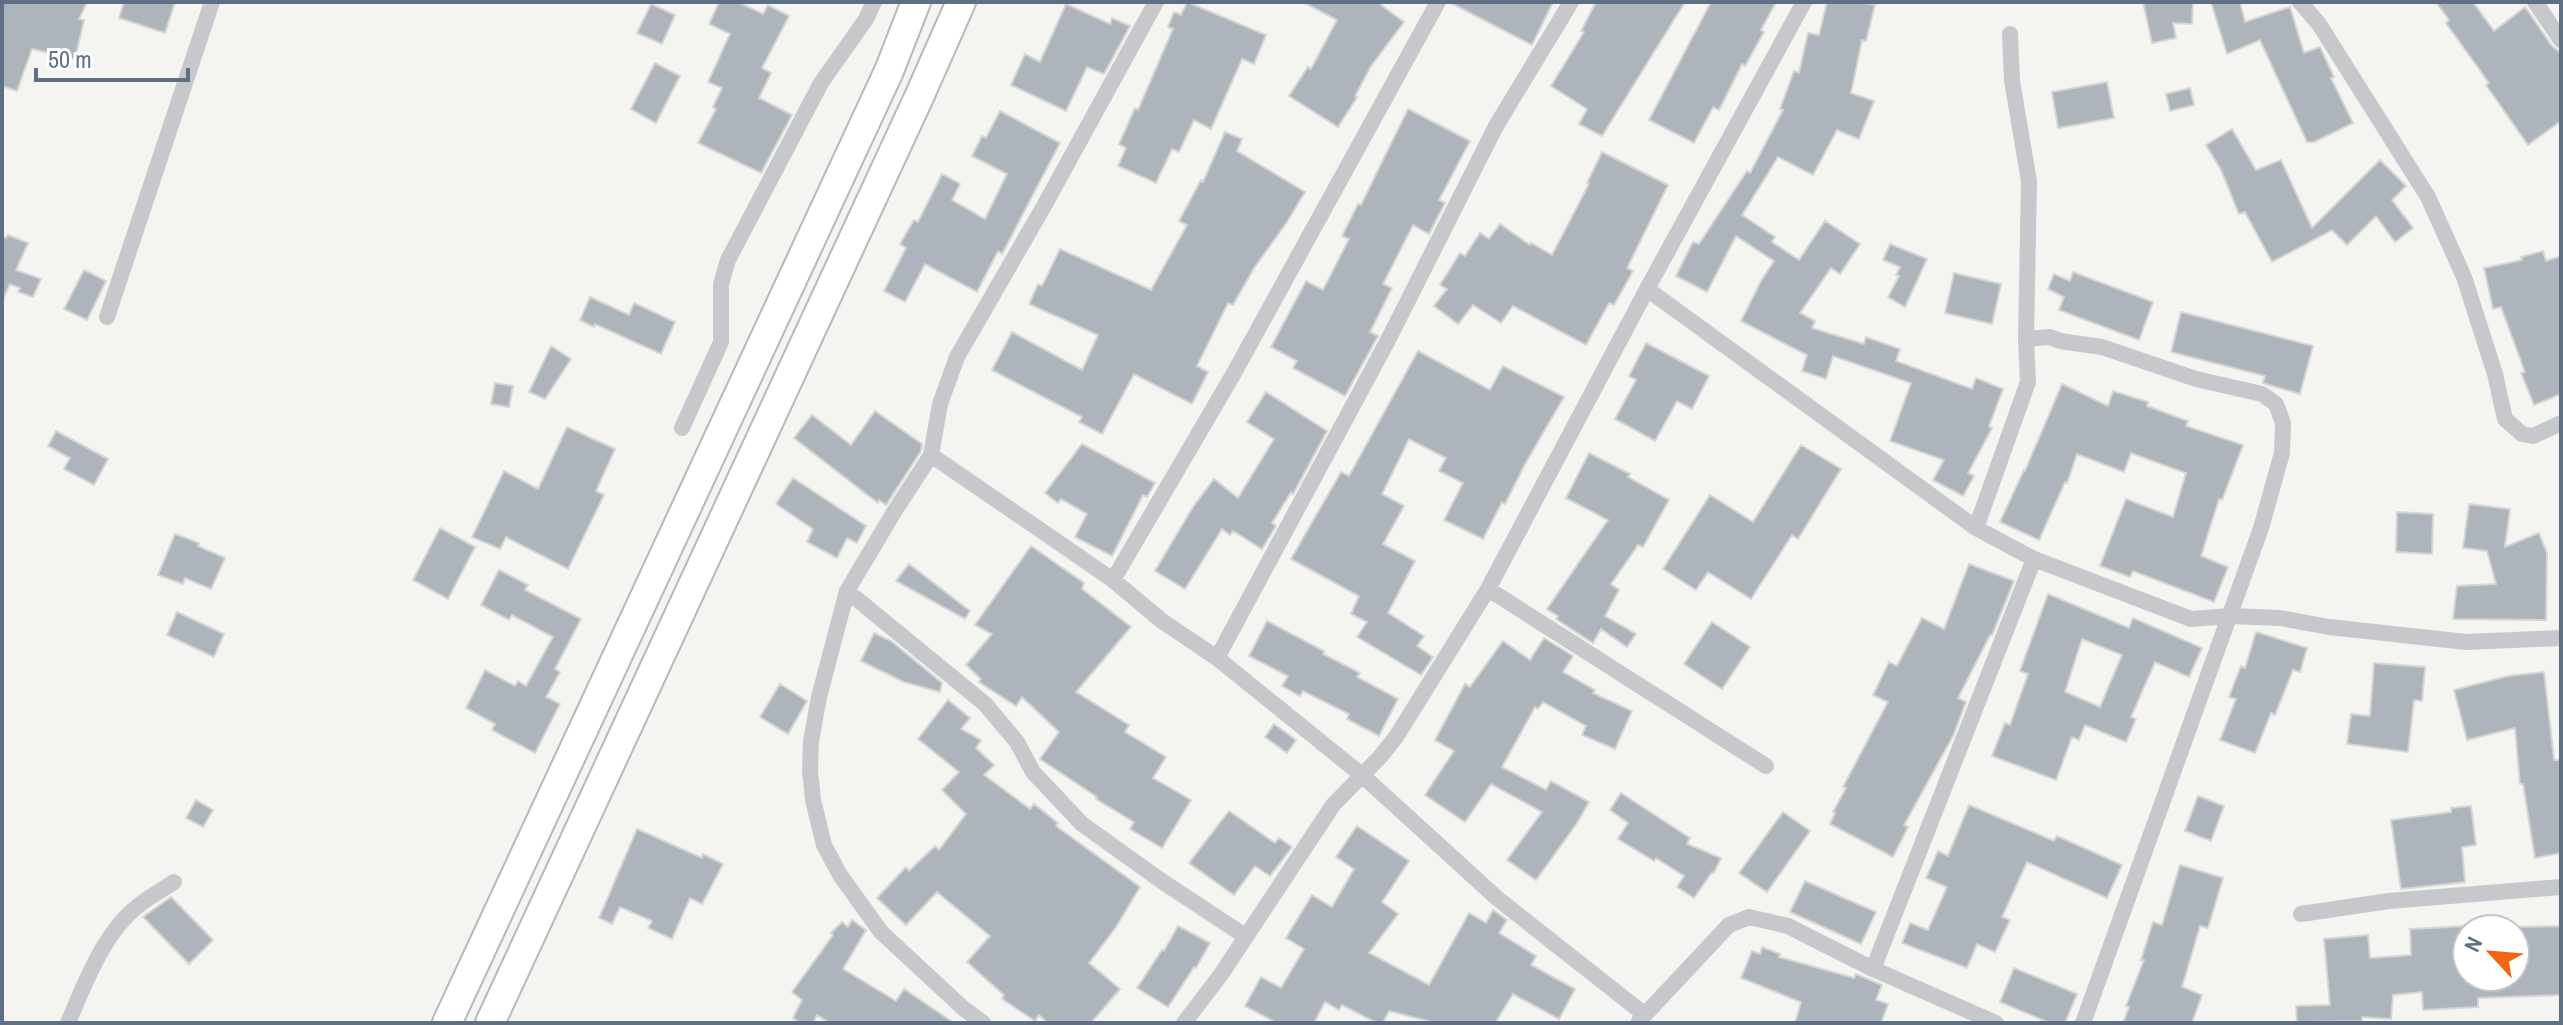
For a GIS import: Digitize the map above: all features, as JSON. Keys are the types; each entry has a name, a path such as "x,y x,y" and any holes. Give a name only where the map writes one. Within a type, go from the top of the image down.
{"highway":[{"path":"447,1023 883,85 916,2"},
{"path":"490,1023 961,2"}],"street":[{"path":"107,317 212,2"},
{"path":"682,428 721,342 721,284 728,260 821,83 866,19 874,2"},
{"path":"983,1023 881,932 840,875 824,845 813,800 811,741 819,697 847,591 931,455 940,404 957,357 1156,2"},
{"path":"1113,580 1241,360 1438,2"},
{"path":"1217,658 1387,342 1496,126 1571,2"},
{"path":"1184,1023 1222,973 1333,805 1396,737 1488,589 1804,2"},
{"path":"2300,2 2319,24 2428,197 2464,277 2495,374 2505,419 2522,434 2533,436 2561,423"},
{"path":"2535,2 2561,40"},
{"path":"1976,528 2028,382 2029,181 2012,81 2010,34"},
{"path":"1647,289 1976,528 2034,559 2191,619 2230,616 2280,618 2329,627 2466,642 2561,638"},
{"path":"2026,339 2050,337 2102,347 2196,379 2262,394 2276,404 2283,423 2282,453 2261,528 2083,1023"},
{"path":"931,455 1113,580 1162,621 1217,658 1363,776 1498,899 1641,1018 1729,925 1749,917 1788,926 1873,969 1992,1022"},
{"path":"1873,969 2034,559"},
{"path":"1488,589 1766,766"},
{"path":"847,591 985,704 1017,742 1033,772 1082,824 1245,936"},
{"path":"68,1023 88,975 121,922 137,906 174,882"},
{"path":"2301,914 2389,901 2561,887"}],"building":[{"path":"2,2 87,2 79,19 84,20 75,59 32,49 17,91 2,86"},
{"path":"124,2 175,2 165,33 119,18"},
{"path":"719,2 738,2 763,14 768,5 789,16 762,68 771,73 759,98 792,115 761,173 698,143 716,109 713,107 722,88 708,82 730,34 709,24"},
{"path":"1187,2 1266,35 1254,64 1242,59 1211,129 1194,120 1179,152 1172,149 1156,183 1118,166 1126,148 1119,144 1135,108 1138,110 1173,29 1168,27 1174,12 1181,15"},
{"path":"1303,2 1377,2 1404,22 1371,66 1357,97 1338,127 1289,96 1308,67 1311,69 1337,20"},
{"path":"1449,2 1553,2 1532,45"},
{"path":"1596,2 1685,2 1602,136 1579,124 1587,109 1551,86 1584,32 1581,31"},
{"path":"1711,2 1776,2 1745,66 1742,64 1719,110 1713,107 1694,143 1649,120"},
{"path":"1827,2 1875,5 1866,41 1862,40 1851,93 1874,101 1859,139 1837,130 1813,175 1778,157 1742,215 1775,237 1772,242 1799,260 1825,221 1860,244 1840,274 1831,268 1800,313 1815,321 1812,328 1864,344 1866,337 1900,349 1896,361 1972,389 1976,378 2003,389 1989,426 1992,428 1968,473 1974,476 1963,496 1933,480 1944,460 1890,441 1911,383 1833,356 1826,379 1802,371 1807,355 1741,321 1774,261 1736,236 1707,292 1676,276 1693,242 1699,244 1747,171 1750,173 1783,110 1780,109 1794,71 1799,73 1808,33 1819,35"},
{"path":"2143,2 2193,2 2192,24 2173,23 2176,38 2152,43"},
{"path":"2211,2 2240,2 2245,22 2290,7 2304,53 2320,47 2353,123 2314,142 2307,142 2260,40 2227,54"},
{"path":"2436,2 2473,2 2494,31 2525,7 2552,46 2561,53 2561,121 2528,145 2446,23 2449,20"},
{"path":"651,4 675,15 662,44 637,33"},
{"path":"1066,4 1110,24 1112,18 1130,26 1104,74 1087,67 1066,111 1011,85 1025,54 1040,62"},
{"path":"655,63 680,76 656,123 631,109"},
{"path":"2107,82 2114,118 2058,128 2052,92"},
{"path":"2190,88 2194,105 2170,111 2166,94"},
{"path":"1408,109 1470,141 1439,200 1445,203 1429,234 1413,225 1383,284 1392,288 1370,332 1378,336 1345,396 1293,368 1297,361 1271,347 1306,281 1323,290 1349,239 1342,236 1358,204 1361,205"},
{"path":"1000,111 1060,143 1002,254 998,251 977,292 925,264 905,302 884,291 906,248 900,244 914,220 918,222 942,174 960,184 952,200 985,219 1007,174 972,156"},
{"path":"2232,129 2256,170 2281,160 2312,228 2380,160 2406,186 2392,200 2413,228 2395,242 2376,216 2347,245 2332,230 2272,262 2245,212 2239,214 2221,170 2206,145"},
{"path":"1225,132 1242,139 1237,151 1305,192 1233,305 1228,303 1197,366 1208,372 1192,404 1134,374 1102,434 1079,422 1082,417 992,370 1012,332 1082,370 1098,335 1029,304 1038,284 1042,286 1060,249 1151,290 1187,225 1179,221 1201,180 1203,182"},
{"path":"1602,152 1668,185 1627,268 1633,271 1614,305 1609,303 1586,345 1513,306 1501,323 1473,305 1458,324 1434,306 1447,289 1440,285 1460,253 1465,256 1480,233 1489,239 1500,224 1530,245 1552,255"},
{"path":"8,235 28,243 16,270 41,279 33,297 18,292 20,288 10,284 2,301 2,236 6,238"},
{"path":"1890,244 1927,259 1905,307 1888,297 1899,276 1896,275 1900,267 1883,260"},
{"path":"2543,251 2546,261 2561,256 2561,394 2534,405 2501,307 2493,309 2484,268 2522,260 2521,257"},
{"path":"84,270 106,281 87,320 64,309"},
{"path":"2073,272 2153,302 2139,340 2059,310 2064,297 2048,289 2054,274 2070,281"},
{"path":"1954,273 2001,284 1992,324 1945,313"},
{"path":"590,297 629,315 634,303 675,322 661,354 580,320"},
{"path":"2181,312 2313,346 2300,394 2263,383 2265,376 2171,352"},
{"path":"1646,343 1709,376 1692,409 1677,401 1655,441 1615,419 1636,380 1629,376"},
{"path":"551,346 571,359 545,399 529,392"},
{"path":"1418,351 1490,390 1503,366 1564,397 1483,539 1444,520 1463,483 1439,471 1446,458 1409,439 1382,494 1404,506 1383,544 1415,561 1388,613 1424,636 1417,646 1433,657 1421,675 1357,637 1367,622 1351,614 1359,596 1291,559 1341,472 1349,476"},
{"path":"495,383 513,386 509,407 491,404"},
{"path":"2062,384 2108,406 2113,391 2148,402 2147,406 2188,421 2186,426 2243,445 2222,500 2219,499 2201,556 2228,567 2214,602 2133,571 2130,577 2100,566 2126,499 2173,517 2186,473 2131,453 2124,472 2077,454 2067,483 2039,540 2000,522"},
{"path":"1266,392 1327,431 1293,494 1291,492 1272,523 1276,526 1262,549 1233,531 1230,535 1222,529 1185,589 1155,571 1193,507 1214,479 1238,498 1274,439 1247,422"},
{"path":"875,411 922,444 921,451 886,505 879,500 878,503 794,438 812,415 851,445"},
{"path":"567,427 615,449 596,491 604,495 568,569 506,537 500,549 472,537 504,471 538,489"},
{"path":"56,431 108,459 94,485 64,469 70,458 48,446"},
{"path":"1082,444 1155,483 1147,497 1143,495 1112,556 1075,537 1087,514 1061,499 1058,503 1045,493"},
{"path":"1801,445 1841,469 1798,539 1792,535 1751,599 1708,572 1696,590 1663,569 1710,495 1753,522"},
{"path":"1589,453 1630,474 1628,477 1669,500 1643,547 1638,545 1611,584 1619,590 1605,616 1636,634 1627,647 1601,629 1593,643 1556,619 1558,616 1547,609 1608,520 1566,498"},
{"path":"793,478 866,526 857,543 847,538 837,558 807,542 813,529 776,504"},
{"path":"2469,504 2510,509 2505,547 2539,533 2547,553 2546,620 2453,619 2457,586 2496,584 2487,551 2463,548"},
{"path":"2397,512 2433,514 2432,554 2396,552"},
{"path":"440,528 475,547 448,599 413,580"},
{"path":"175,534 225,558 211,589 185,578 183,584 158,575"},
{"path":"1031,546 1084,583 1082,589 1131,627 1076,692 1129,725 1125,732 1166,757 1153,778 1191,800 1162,848 1130,829 1134,822 1040,759 1059,732 1022,697 1016,706 979,682 981,679 966,665 992,634 975,625"},
{"path":"909,564 970,611 965,619 896,581"},
{"path":"1969,564 2014,581 1992,635 1958,698 1966,702 1953,736 1904,825 1908,827 1893,857 1830,824 1833,812 1888,702 1873,695 1889,662 1897,666 1922,618 1944,629"},
{"path":"499,570 528,585 525,590 581,619 555,669 560,672 546,697 560,704 535,753 492,730 495,724 466,708 485,670 515,686 518,681 526,686 553,637 512,615 509,620 481,605"},
{"path":"2048,594 2129,628 2133,618 2202,648 2189,677 2155,662 2131,717 2136,719 2126,742 2085,725 2079,740 2072,737 2056,780 1992,756 2005,723 2010,725 2028,674 2020,671","holes":["2082,639 2122,655 2100,707 2065,692"]},
{"path":"177,612 224,634 214,657 167,635"},
{"path":"1267,621 1324,651 1323,654 1360,673 1357,677 1398,699 1379,736 1347,719 1349,714 1303,691 1300,696 1282,686 1288,676 1249,656"},
{"path":"1712,622 1750,647 1722,689 1684,664"},
{"path":"2256,632 2307,648 2300,672 2293,670 2255,753 2220,740 2236,699 2229,697 2241,666 2245,668"},
{"path":"874,633 891,641 942,683 940,692 904,682 861,661"},
{"path":"1544,638 1573,656 1563,672 1595,690 1593,693 1632,711 1615,749 1582,735 1586,726 1543,702 1538,709 1535,707 1502,767 1546,790 1551,781 1589,802 1536,880 1507,860 1542,812 1491,784 1465,822 1425,795 1454,751 1435,740 1465,684 1470,687 1503,641 1530,660"},
{"path":"2374,663 2425,667 2422,701 2414,700 2408,752 2347,744 2351,714 2370,716"},
{"path":"2544,672 2554,760 2561,760 2561,853 2535,858 2523,784 2520,784 2515,728 2467,740 2454,690 2508,676"},
{"path":"780,684 807,701 788,734 760,717"},
{"path":"948,700 970,718 961,729 981,740 976,748 994,765 984,775 1030,809 1034,804 1058,823 1056,826 1140,887 1089,963 1120,989 1091,1023 1048,1023 1039,1015 1035,1021 1002,999 1004,995 967,962 990,936 937,892 906,925 877,898 906,867 909,871 935,846 939,850 966,814 942,790 959,772 918,739"},
{"path":"1274,724 1296,740 1287,753 1265,737"},
{"path":"1621,793 1690,838 1687,844 1721,858 1714,873 1694,898 1677,887 1684,876 1618,839 1628,823 1610,810"},
{"path":"2198,796 2224,806 2211,841 2185,831"},
{"path":"196,800 213,810 203,827 186,818"},
{"path":"1969,805 2054,841 2057,836 2122,865 2107,898 2027,862 2002,917 2010,920 1995,952 1977,944 1967,968 1902,943 1910,923 1928,930 1947,887 1926,878 1938,851 1948,856"},
{"path":"2471,806 2476,845 2462,847 2465,882 2401,889 2391,820 2451,812 2451,808"},
{"path":"1229,811 1275,843 1279,838 1292,847 1270,876 1255,866 1234,895 1189,863"},
{"path":"1783,812 1810,831 1767,892 1739,873"},
{"path":"1357,826 1409,861 1382,902 1398,914 1369,953 1429,985 1469,913 1486,923 1493,910 1507,920 1499,933 1536,956 1531,965 1575,989 1559,1019 1513,994 1495,1023 1436,1023 1389,1011 1383,1023 1377,1023 1342,1005 1339,1010 1325,1002 1314,1023 1277,1023 1245,1006 1261,977 1281,988 1304,949 1286,938 1312,895 1332,907 1354,869 1336,857"},
{"path":"637,829 723,864 702,904 690,898 672,939 648,928 652,921 620,907 612,924 599,918"},
{"path":"2180,865 2223,878 2208,928 2200,926 2182,987 2202,995 2192,1023 2123,1023 2153,922 2162,925"},
{"path":"1805,881 1876,912 1861,944 1790,912"},
{"path":"171,897 213,940 189,964 143,917"},
{"path":"852,920 866,930 843,969 896,1001 904,989 954,1023 830,1023 817,1015 813,1023 801,1023 793,1018 802,1000 792,992 833,935 831,933 842,922 848,927"},
{"path":"1178,926 1210,943 1168,1007 1137,988"},
{"path":"2561,926 2561,995 2478,998 2478,1007 2423,1010 2422,992 2393,995 2391,1019 2362,1017 2362,1021 2297,1022 2296,1006 2330,1005 2324,939 2368,935 2370,958 2411,955 2410,929 2451,927 2451,993 2531,993 2531,927"},
{"path":"1762,947 1780,954 1779,957 1854,978 1856,974 1882,985 1876,1000 1888,1004 1881,1023 1795,1023 1801,1002 1741,978 1752,951 1760,954"},
{"path":"2014,968 2077,994 2065,1023 2050,1023 2000,1002"}]}
